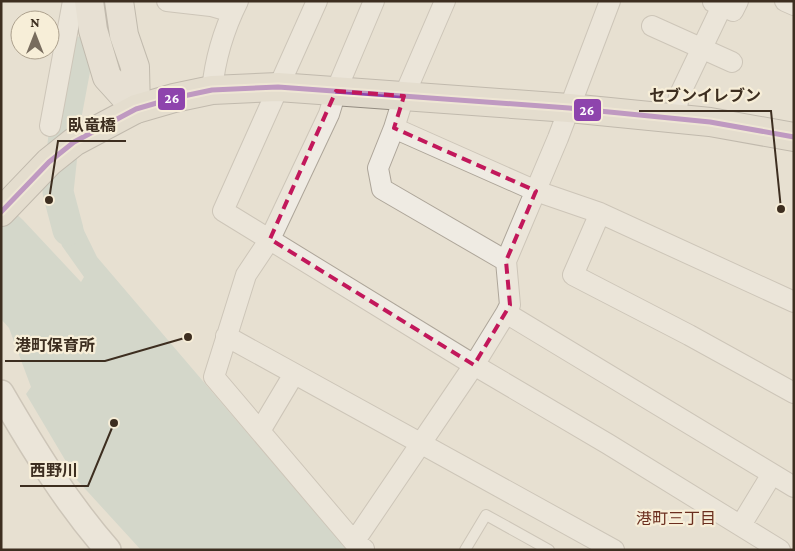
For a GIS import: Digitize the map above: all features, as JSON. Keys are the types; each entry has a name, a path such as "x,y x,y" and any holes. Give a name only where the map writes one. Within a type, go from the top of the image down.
{"highway":[{"path":"4,209 49,162 74,142 136,109 212,90 278,87 569,108 724,124 794,137"}],"main road":[{"path":"89,1 93,30 107,77 136,109"},
{"path":"119,1 124,35 134,67 136,109"}],"street":[{"path":"50,126 73,1"},
{"path":"167,1 235,7 215,63 212,90"},
{"path":"317,1 223,211 780,550"},
{"path":"374,1 336,91 329,114 270,239 246,275 214,377 360,546 420,444 474,365 506,313 510,304 506,261 536,191 610,1"},
{"path":"445,1 404,96 378,168 382,189 506,261"},
{"path":"785,1 794,6"},
{"path":"675,118 679,96 724,3"},
{"path":"652,26 732,62"},
{"path":"394,128 536,191 600,213 794,302"},
{"path":"600,213 573,275 689,335 794,393"},
{"path":"506,313 794,487"},
{"path":"226,336 614,550"},
{"path":"260,431 294,374"},
{"path":"1,393 56,483 88,527 108,550"},
{"path":"741,525 772,474"}],"lane":[{"path":"465,550 486,515 549,550"}],"highlighted area":[{"path":"336,91 404,96 394,128 536,191 506,261 510,305 474,365 270,239"}],"shaded area":[{"path":"69,182 75,212 97,257 347,550 141,550 77,480 26,394 31,387 9,328 1,319 1,200 23,220 81,282 84,277 62,246 45,198"}],"waterway":[{"path":"68,230 58,192 66,116 78,52"}],"transit line":[{"name":"26","path":"1,212 49,162 74,142 136,109 212,90 278,87 569,108 710,122 794,137"}],"place":[{"name":"臥竜橋","path":"49,200"},
{"name":"セブンイレブン","path":"781,209"},
{"name":"港町保育所","path":"188,337"},
{"name":"西野川","path":"114,423"}],"district":[{"name":"港町三丁目","path":"676,518"}]}
